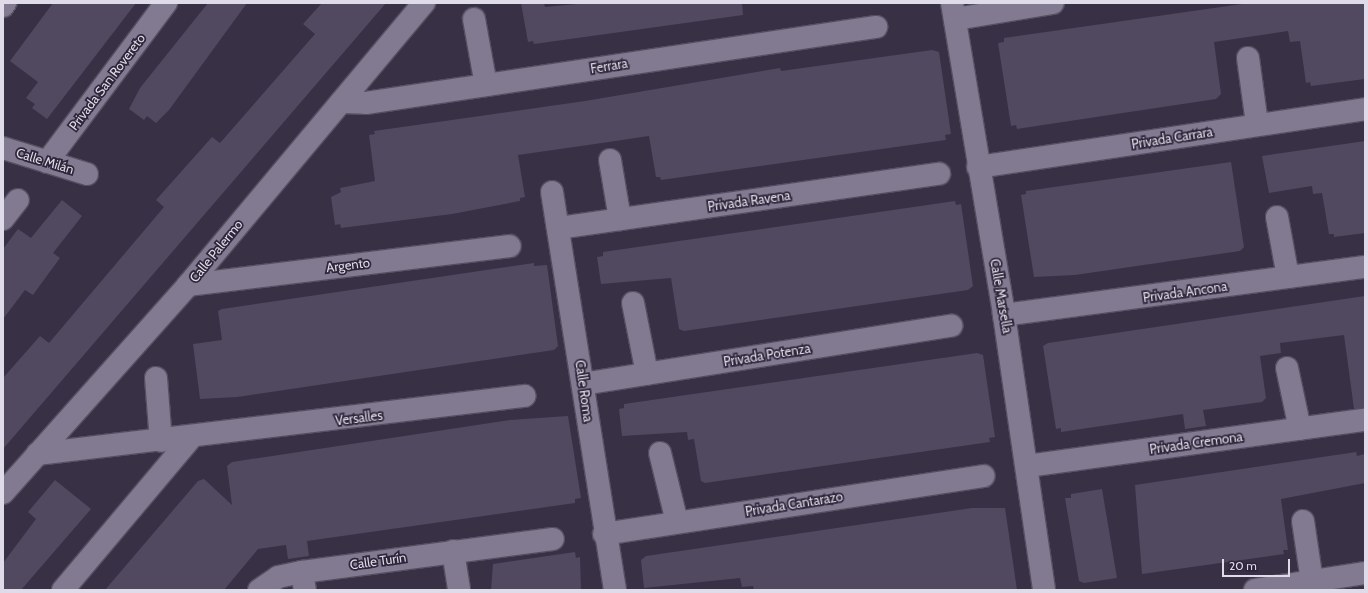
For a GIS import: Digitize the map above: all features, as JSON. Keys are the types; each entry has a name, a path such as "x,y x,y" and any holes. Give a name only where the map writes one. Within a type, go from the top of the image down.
{"street":[{"path":"3,6 6,3"},
{"name":"Privada San Rovereto","path":"47,162 166,3"},
{"name":"Calle Palermo","path":"3,493 188,285 424,3"},
{"path":"954,11 1053,3"},
{"name":"Calle Marsella","path":"954,11 978,167 1004,315 1044,590"},
{"path":"474,19 486,85"},
{"name":"Ferrara","path":"341,102 366,103 876,27"},
{"path":"1248,58 1257,124"},
{"name":"Privada Carrara","path":"978,167 1365,109"},
{"name":"Calle Milán","path":"3,148 87,174"},
{"path":"610,160 620,219"},
{"name":"Privada Ravena","path":"558,228 939,174"},
{"name":"Calle Roma","path":"552,192 583,384 604,534 614,590"},
{"path":"3,219 18,200"},
{"path":"1277,217 1288,277"},
{"name":"Argento","path":"188,285 510,246"},
{"name":"Privada Ancona","path":"1004,315 1365,267"},
{"path":"633,303 647,374"},
{"name":"Privada Potenza","path":"583,384 951,326"},
{"path":"1287,368 1300,429"},
{"path":"156,378 161,441"},
{"name":"Versalles","path":"37,454 161,441 525,396"},
{"name":"Privada Cremona","path":"1027,466 1365,420"},
{"path":"63,590 192,437"},
{"path":"660,453 677,522"},
{"name":"Privada Cantarazo","path":"604,534 984,476"},
{"path":"1303,521 1312,581"},
{"name":"Calle Turín","path":"259,590 278,577 303,581 453,551 553,539"},
{"path":"453,551 459,590"},
{"path":"1255,590 1365,573"}],"building":[{"path":"53,3 136,3 47,119 32,108 35,104 26,98 38,82 10,61"},
{"path":"208,3 247,3 169,110 156,123 147,116 144,120 129,109 140,88"},
{"path":"322,3 386,3 3,449 3,378 40,336 49,343 164,207 156,200 212,137 220,143 315,34 303,24"},
{"path":"521,3 544,3 545,7 588,3 742,3 743,15 534,44 533,41 528,42"},
{"path":"1249,3 1365,3 1365,79 1311,86 1310,82 1306,83 1300,41 1290,42 1288,31 1214,42 1221,94 1216,99 1017,129 1016,125 1011,126 998,43 1004,42 1004,38"},
{"path":"932,50 939,52 951,134 945,135 946,140 661,180 660,177 656,177 649,136 518,155 525,197 520,198 520,201 452,214 341,228 340,224 335,225 331,197 341,192 340,188 375,181 369,135 375,134 374,131 585,101 780,68 781,71"},
{"path":"1365,141 1365,233 1334,237 1334,234 1329,234 1322,193 1313,194 1312,186 1269,193 1262,156"},
{"path":"1231,162 1244,247 1240,251 1075,275 1034,277 1021,195 1026,194 1026,191"},
{"path":"62,200 82,216 53,253 60,258 33,295 25,290 3,319 3,249 18,229 31,238"},
{"path":"955,201 956,205 961,204 973,286 968,290 684,331 679,329 671,278 601,284 597,257 603,256 603,252"},
{"path":"534,263 534,266 547,265 558,346 554,350 237,397 200,399 193,344 222,340 218,311 222,309"},
{"path":"1365,296 1365,408 1354,409 1344,335 1280,343 1281,353 1260,356 1266,398 1262,402 1203,410 1206,426 1185,429 1183,414 1061,432 1061,428 1056,429 1043,346 1048,343"},
{"path":"977,353 983,355 995,437 989,438 990,442 705,483 701,481 694,439 688,440 687,432 622,436 619,409 624,408 624,404"},
{"path":"568,416 581,498 575,499 575,503 307,541 309,556 288,559 286,545 258,549 224,590 105,590 198,481 204,479 232,505 227,466 232,462 510,420"},
{"path":"1356,452 1357,456 1365,454 1365,483 1281,499 1288,550 1283,550 1284,554 1142,574 1135,485"},
{"path":"55,480 91,509 21,590 3,590 3,563 36,519 28,512"},
{"path":"1102,489 1117,578 1084,583 1079,581 1065,498 1071,498 1071,494"},
{"path":"972,508 1005,508 1017,590 754,590 753,586 742,587 740,578 644,588 641,560 646,556"},
{"path":"575,552 576,558 580,557 581,590 491,590 493,564"}]}
